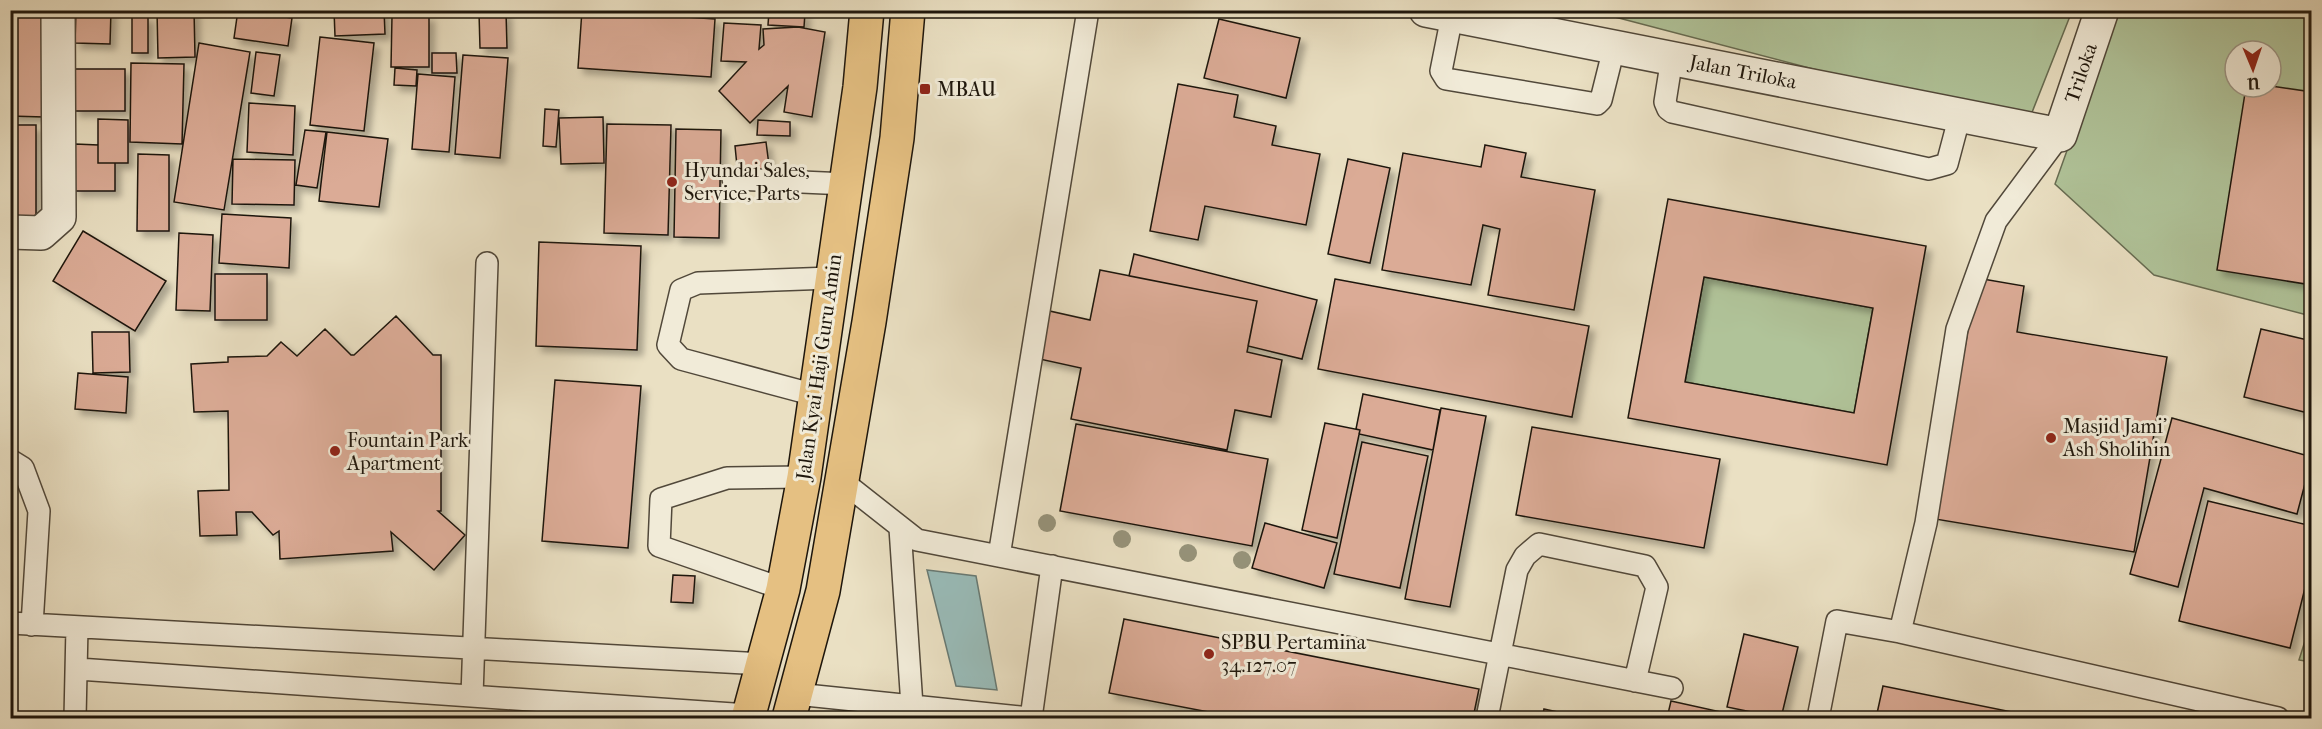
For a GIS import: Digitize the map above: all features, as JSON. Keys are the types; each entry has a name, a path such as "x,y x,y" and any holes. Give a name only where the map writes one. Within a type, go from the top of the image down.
{"main road":[{"name":"Jalan Kyai Haji Guru Amin","path":"748,717 783,589 804,477 831,278 847,184 860,87 867,10"},
{"name":"Jalan Kyai Haji Guru Amin","path":"793,706 823,591 884,237 897,138 908,10"}],"street":[{"path":"10,232 42,233 59,217 58,10"},
{"name":"Triloka","path":"2060,135 2102,10"},
{"name":"Jalan Triloka","path":"1439,13 2060,135"}],"lane":[{"path":"992,554 1088,10"},
{"path":"1439,13 1441,71 1446,79 1597,104 1601,100 1614,48"},
{"path":"1672,58 1665,102 1672,112 1929,169 1947,164 1960,115"},
{"path":"1900,632 1926,523 1957,329 1996,221 2060,135"},
{"path":"733,178 847,184"},
{"path":"472,696 487,263"},
{"path":"815,395 681,359 668,345 681,290 698,283 831,278"},
{"path":"10,460 23,468 39,511 32,625"},
{"path":"783,589 659,546 662,499 727,478 804,477"},
{"path":"842,481 909,534 992,554 1672,688"},
{"path":"909,534 912,706"},
{"path":"1487,718 1502,654 1517,570 1525,556 1539,544 1645,566 1657,588 1635,681"},
{"path":"793,706 912,706 1023,718 1053,566"},
{"path":"1818,718 1837,621 1900,632 2278,718"},
{"path":"10,623 763,664"},
{"path":"75,718 78,669 77,627"},
{"path":"78,669 748,717"}],"green space":[{"path":"1592,11 2072,11 2027,125"},
{"path":"2117,11 2311,11 2311,316 2154,275 2055,184"},
{"path":"1704,277 1873,308 1854,413 1685,382"},
{"path":"2311,622 2311,662 2299,660"}],"water":[{"path":"927,570 976,576 997,690 956,686"}],"building":[{"path":"10,10 47,10 44,117 10,116"},
{"path":"76,10 111,10 110,44 75,43"},
{"path":"157,10 194,10 195,57 158,58"},
{"path":"238,10 292,18 288,46 234,38"},
{"path":"334,10 384,10 385,34 335,36"},
{"path":"582,10 715,19 711,77 578,68"},
{"path":"769,11 805,13 804,27 768,25"},
{"path":"479,12 506,12 507,48 480,48"},
{"path":"392,16 429,16 429,67 391,67"},
{"path":"132,17 148,17 148,53 132,53"},
{"path":"1219,19 1300,38 1286,98 1204,78"},
{"path":"724,23 761,25 759,49 764,45 763,29 798,27 825,32 812,117 784,112 788,86 750,123 719,91 746,62 721,61"},
{"path":"320,37 374,43 364,131 310,125"},
{"path":"199,43 250,52 224,210 174,202"},
{"path":"256,52 280,55 274,96 251,93"},
{"path":"432,53 456,53 457,73 432,73"},
{"path":"463,55 508,58 500,158 455,154"},
{"path":"131,63 184,64 182,144 130,142"},
{"path":"395,68 417,70 416,86 394,85"},
{"path":"73,69 125,69 125,111 74,111"},
{"path":"418,74 455,77 449,152 412,149"},
{"path":"1178,84 1238,95 1234,117 1276,126 1272,145 1320,154 1306,225 1205,206 1198,240 1150,231"},
{"path":"2283,88 2312,92 2312,285 2217,270 2244,99 2283,99"},
{"path":"249,103 295,106 293,155 247,152"},
{"path":"545,109 559,110 556,147 543,146"},
{"path":"603,117 604,163 561,164 559,118"},
{"path":"98,119 128,120 128,163 98,163"},
{"path":"758,120 790,122 790,136 757,135"},
{"path":"607,124 671,125 668,235 604,233"},
{"path":"10,125 36,125 36,217 10,217"},
{"path":"676,129 721,130 719,238 674,237"},
{"path":"305,130 326,132 317,188 296,185"},
{"path":"327,132 388,139 379,207 319,201"},
{"path":"766,142 770,173 738,176 735,146"},
{"path":"75,144 98,145 98,163 115,163 115,191 74,191"},
{"path":"1485,145 1526,153 1521,177 1595,190 1574,310 1488,295 1500,229 1483,225 1471,285 1382,270 1403,153 1481,167"},
{"path":"138,154 169,155 169,231 137,231"},
{"path":"233,159 295,160 294,205 232,204"},
{"path":"1348,159 1390,168 1370,263 1328,254"},
{"path":"1668,199 1926,246 1887,465 1628,418","holes":["1704,277 1873,308 1854,413 1685,382"]},
{"path":"222,214 291,218 289,268 219,263"},
{"path":"83,231 166,281 135,331 53,281"},
{"path":"179,233 213,235 210,311 176,310"},
{"path":"539,242 641,246 637,350 536,346"},
{"path":"1134,254 1317,300 1302,359 1248,346 1257,301 1129,276"},
{"path":"1100,270 1257,301 1247,352 1282,360 1271,417 1235,410 1227,450 1071,419 1081,368 1035,358 1045,310 1090,320"},
{"path":"215,274 267,274 267,320 215,320"},
{"name":"Masjid Jami' Ash Sholihin","path":"1977,278 2024,286 2017,332 2167,357 2134,552 1935,519"},
{"path":"1335,279 1589,326 1572,417 1318,369"},
{"name":"Fountain Park Apartment","path":"396,316 433,355 441,355 441,511 438,511 465,535 434,570 391,532 393,551 280,559 279,531 273,535 252,512 236,512 237,535 200,536 198,491 229,490 228,411 194,412 191,364 228,362 228,357 267,356 281,342 297,356 325,329 351,355 354,355"},
{"path":"2261,329 2312,341 2312,414 2244,397"},
{"path":"92,332 129,332 130,372 93,373"},
{"path":"78,373 128,377 126,413 75,409"},
{"path":"555,380 641,386 628,548 542,541"},
{"path":"1363,394 1440,410 1433,450 1359,434 1360,430 1356,429"},
{"path":"1441,408 1486,416 1450,607 1405,599"},
{"path":"2172,418 2312,457 2297,514 2204,488 2178,587 2130,574"},
{"path":"1325,423 1360,430 1337,538 1302,530"},
{"path":"1076,424 1268,459 1252,546 1060,511"},
{"path":"1532,427 1720,459 1704,548 1516,515"},
{"path":"1362,442 1428,456 1400,588 1334,574"},
{"path":"2208,501 2312,526 2312,560 2290,648 2179,621"},
{"path":"1265,523 1337,543 1324,588 1252,568"},
{"path":"673,575 695,576 693,603 671,602"},
{"name":"SPBU Pertamina 34.127.07","path":"1124,619 1479,689 1473,718 1240,718 1109,693"},
{"path":"1744,634 1798,647 1781,718 1727,707"},
{"path":"1883,686 2041,718 1876,718"},
{"path":"1671,701 1721,712 1720,718 1667,718"},
{"path":"1544,709 1585,718 1542,718"},
{"path":"431,712 462,716 461,718 430,718"},
{"path":"1721,712 1751,718 1720,718"},
{"path":"469,714 506,718 468,718"},
{"path":"410,715 410,718 268,718"}],"place":[{"name":"MBAU","path":"925,89"},
{"name":"Hyundai Sales, Service, Parts","path":"672,182"},
{"name":"Masjid Jami' Ash Sholihin","path":"2051,438"},
{"name":"Fountain Park Apartment","path":"335,451"},
{"name":"SPBU Pertamina 34.127.07","path":"1209,654"}]}
